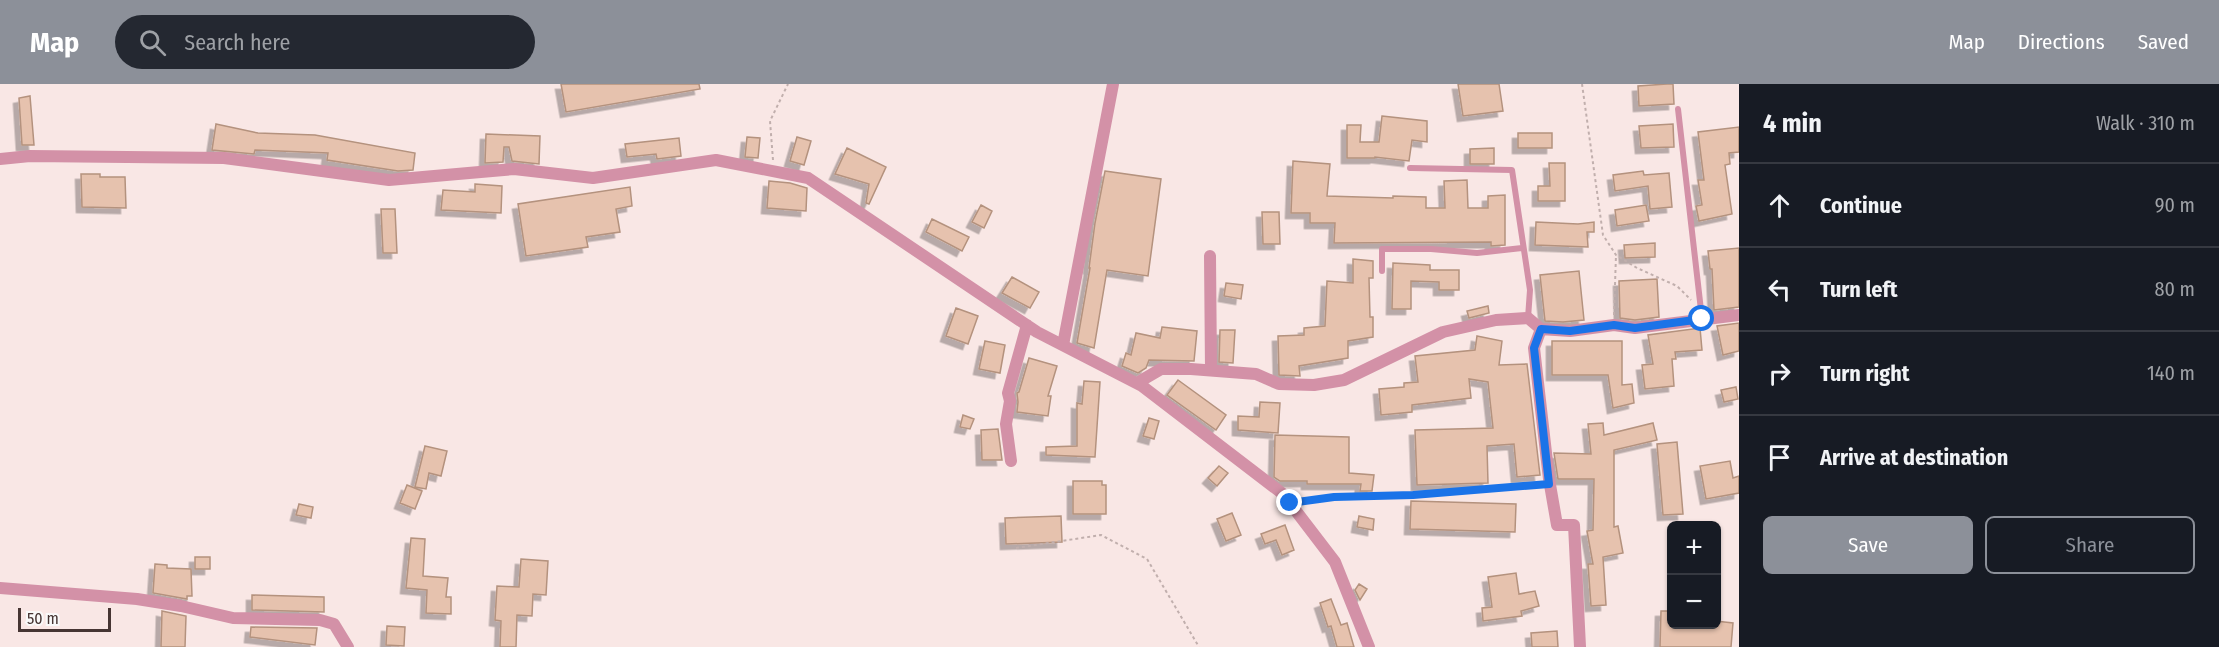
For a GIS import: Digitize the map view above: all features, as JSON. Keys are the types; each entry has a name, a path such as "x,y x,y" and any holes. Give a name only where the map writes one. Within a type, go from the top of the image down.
{"street":[{"path":"1063,345 1113,84"},
{"path":"0,159 30,156 224,158 389,180 514,169 593,178 716,160 808,178 1027,325 1137,383 1283,494 1335,562 1369,647"},
{"path":"1210,256 1211,370"},
{"path":"1137,383 1161,369 1256,374 1279,384 1314,385 1344,380 1443,332 1496,320 1528,318 1541,329 1570,331 1614,325 1635,328 1739,315"},
{"path":"1011,461 1006,424 1010,401 1008,393 1027,325"},
{"path":"1541,329 1534,348 1549,484 1557,525 1574,525 1580,647"},
{"path":"0,588 137,599 233,618 320,620 334,624 348,647"}],"lane":[{"path":"1678,109 1702,319"},
{"path":"1410,168 1512,170 1522,249 1530,290 1528,318"},
{"path":"1382,271 1382,249 1431,249 1477,253 1522,249"},
{"path":"1290,503 1334,497 1413,495 1549,484"}],"path":[{"path":"774,171 770,121 788,84"},
{"path":"1582,84 1603,235 1616,255 1637,268 1677,286 1692,301"},
{"path":"1614,325 1616,255"},
{"path":"1016,548 1101,535 1147,559 1199,647"}],"building":[{"path":"561,84 699,84 700,89 566,112"},
{"path":"1458,84 1499,84 1503,111 1463,116"},
{"path":"1673,84 1674,104 1639,106 1638,86"},
{"path":"30,96 34,145 22,145 19,98"},
{"path":"1382,116 1427,121 1427,142 1412,140 1409,161 1375,157 1347,158 1347,125 1361,125 1360,142 1379,142"},
{"path":"216,124 258,133 315,135 415,153 413,170 398,171 327,160 328,153 255,150 254,154 212,150"},
{"path":"1673,124 1674,147 1641,148 1639,126"},
{"path":"1739,127 1739,152 1729,153 1730,164 1725,165 1732,214 1699,221 1696,206 1702,205 1698,180 1704,180 1698,132"},
{"path":"1518,133 1552,133 1552,148 1518,148"},
{"path":"486,134 540,136 539,164 512,161 509,147 504,147 503,162 485,163"},
{"path":"747,137 760,138 758,158 745,157"},
{"path":"797,137 811,141 804,165 790,161"},
{"path":"679,138 681,156 657,159 656,154 627,157 625,144"},
{"path":"847,148 886,167 869,204 866,203 869,184 835,174"},
{"path":"1494,148 1494,164 1470,164 1470,149"},
{"path":"1293,161 1330,164 1327,196 1426,197 1426,208 1445,208 1444,181 1467,180 1468,208 1488,208 1488,196 1505,195 1505,245 1491,246 1491,242 1334,243 1335,223 1310,223 1310,213 1291,213"},
{"path":"1549,163 1565,163 1565,201 1538,201 1538,186 1550,186"},
{"path":"1105,171 1161,179 1148,276 1107,270 1094,348 1077,343"},
{"path":"1643,171 1644,175 1669,173 1672,207 1650,209 1648,186 1615,191 1613,175"},
{"path":"81,174 125,177 126,208 82,207"},
{"path":"769,181 790,183 807,188 806,211 767,208"},
{"path":"475,184 502,186 501,213 441,210 443,190 475,192"},
{"path":"630,187 632,206 616,209 620,232 586,237 588,247 526,256 518,204"},
{"path":"981,205 992,211 984,228 972,222"},
{"path":"1646,205 1649,221 1617,226 1615,210"},
{"path":"381,209 395,209 397,253 383,253"},
{"path":"1262,212 1279,212 1280,244 1263,244"},
{"path":"932,219 969,237 962,251 926,232"},
{"path":"1536,222 1578,224 1594,222 1594,232 1587,232 1588,247 1535,245"},
{"path":"1655,243 1655,257 1625,258 1624,245"},
{"path":"1739,248 1739,307 1714,310 1712,269 1710,269 1708,251"},
{"path":"1353,259 1373,261 1373,278 1369,278 1373,337 1348,341 1348,358 1299,366 1300,376 1279,375 1278,336 1304,335 1304,328 1325,326 1327,281 1353,283"},
{"path":"1393,263 1430,265 1430,270 1459,270 1459,290 1439,290 1439,282 1411,281 1411,309 1392,309"},
{"path":"1579,271 1584,320 1545,321 1540,275"},
{"path":"1012,277 1039,292 1030,308 1002,293"},
{"path":"1657,279 1659,317 1635,320 1620,318 1619,281"},
{"path":"1226,283 1243,285 1241,299 1224,296"},
{"path":"1488,306 1489,313 1469,318 1467,311"},
{"path":"956,308 978,316 968,344 946,336"},
{"path":"1739,323 1739,351 1723,355 1717,326"},
{"path":"1162,327 1197,331 1194,361 1149,360 1146,368 1138,373 1122,366 1126,353 1131,355 1136,333 1160,338"},
{"path":"1700,328 1702,350 1675,352 1676,359 1672,359 1674,386 1645,389 1642,365 1653,364 1648,335"},
{"path":"1220,330 1235,330 1233,363 1219,362"},
{"path":"1477,336 1502,341 1499,365 1527,364 1540,475 1517,477 1514,444 1487,446 1488,483 1417,485 1415,430 1493,428 1488,382 1469,379 1471,398 1412,405 1412,412 1381,415 1379,389 1404,387 1404,383 1418,382 1415,356 1475,350"},
{"path":"985,341 1005,345 1000,373 979,369"},
{"path":"1552,341 1622,341 1622,385 1632,384 1634,403 1613,408 1608,375 1552,375"},
{"path":"1029,358 1057,366 1048,396 1051,396 1048,416 1017,412 1017,393"},
{"path":"1178,380 1226,415 1216,430 1167,395"},
{"path":"1084,381 1100,382 1095,457 1046,455 1046,447 1077,446 1077,403 1082,404"},
{"path":"1736,387 1738,399 1724,402 1721,390"},
{"path":"1260,402 1280,403 1278,433 1238,430 1238,416 1259,417"},
{"path":"963,415 974,419 970,429 960,427"},
{"path":"1149,418 1159,421 1154,439 1143,436"},
{"path":"1603,423 1604,435 1653,423 1657,440 1614,450 1614,527 1618,526 1623,553 1603,557 1606,605 1591,606 1588,564 1593,564 1587,531 1593,530 1594,479 1558,479 1554,453 1591,454 1588,424"},
{"path":"998,429 1002,460 982,460 981,430"},
{"path":"1275,435 1349,437 1349,473 1374,475 1372,491 1360,491 1361,484 1307,484 1307,481 1280,481 1274,477"},
{"path":"1677,442 1683,514 1663,515 1657,444"},
{"path":"425,446 447,451 441,476 429,473 426,489 415,487"},
{"path":"1730,461 1733,478 1739,476 1739,493 1706,499 1700,466"},
{"path":"1219,466 1228,473 1217,486 1208,478"},
{"path":"1073,481 1102,481 1102,485 1106,485 1106,514 1073,514"},
{"path":"407,485 422,491 415,509 400,503"},
{"path":"1411,501 1516,504 1515,532 1410,529"},
{"path":"299,504 313,507 311,518 296,515"},
{"path":"1232,513 1241,535 1226,541 1217,519"},
{"path":"1061,516 1062,542 1006,544 1005,518"},
{"path":"1359,516 1374,519 1373,530 1357,527"},
{"path":"1285,525 1294,550 1282,555 1276,540 1265,544 1261,534"},
{"path":"411,538 425,539 423,576 448,578 446,597 451,597 451,614 426,613 427,590 406,588"},
{"path":"195,557 210,557 210,569 195,569"},
{"path":"521,559 548,561 546,595 533,594 532,616 517,615 516,647 500,647 501,621 495,620 497,586 519,587"},
{"path":"155,564 167,565 167,568 191,569 192,596 187,596 187,599 153,593"},
{"path":"1516,573 1519,594 1535,591 1539,606 1521,611 1522,616 1483,621 1482,608 1492,607 1488,577"},
{"path":"1359,584 1367,589 1360,600 1355,590"},
{"path":"252,595 324,597 324,612 252,610"},
{"path":"1331,599 1341,625 1347,623 1354,647 1337,647 1331,626 1328,627 1320,603"},
{"path":"162,611 186,616 185,647 161,647"},
{"path":"1661,611 1667,611 1667,629 1721,629 1721,622 1733,623 1731,647 1660,647"},
{"path":"387,626 405,627 404,646 386,645"},
{"path":"251,627 317,628 315,645 250,637"},
{"path":"1557,631 1558,647 1532,647 1531,633"}],"route":[{"path":"1290,503 1334,497 1413,495 1549,484 1534,348 1541,329 1570,331 1614,325 1635,328 1702,319"}]}
